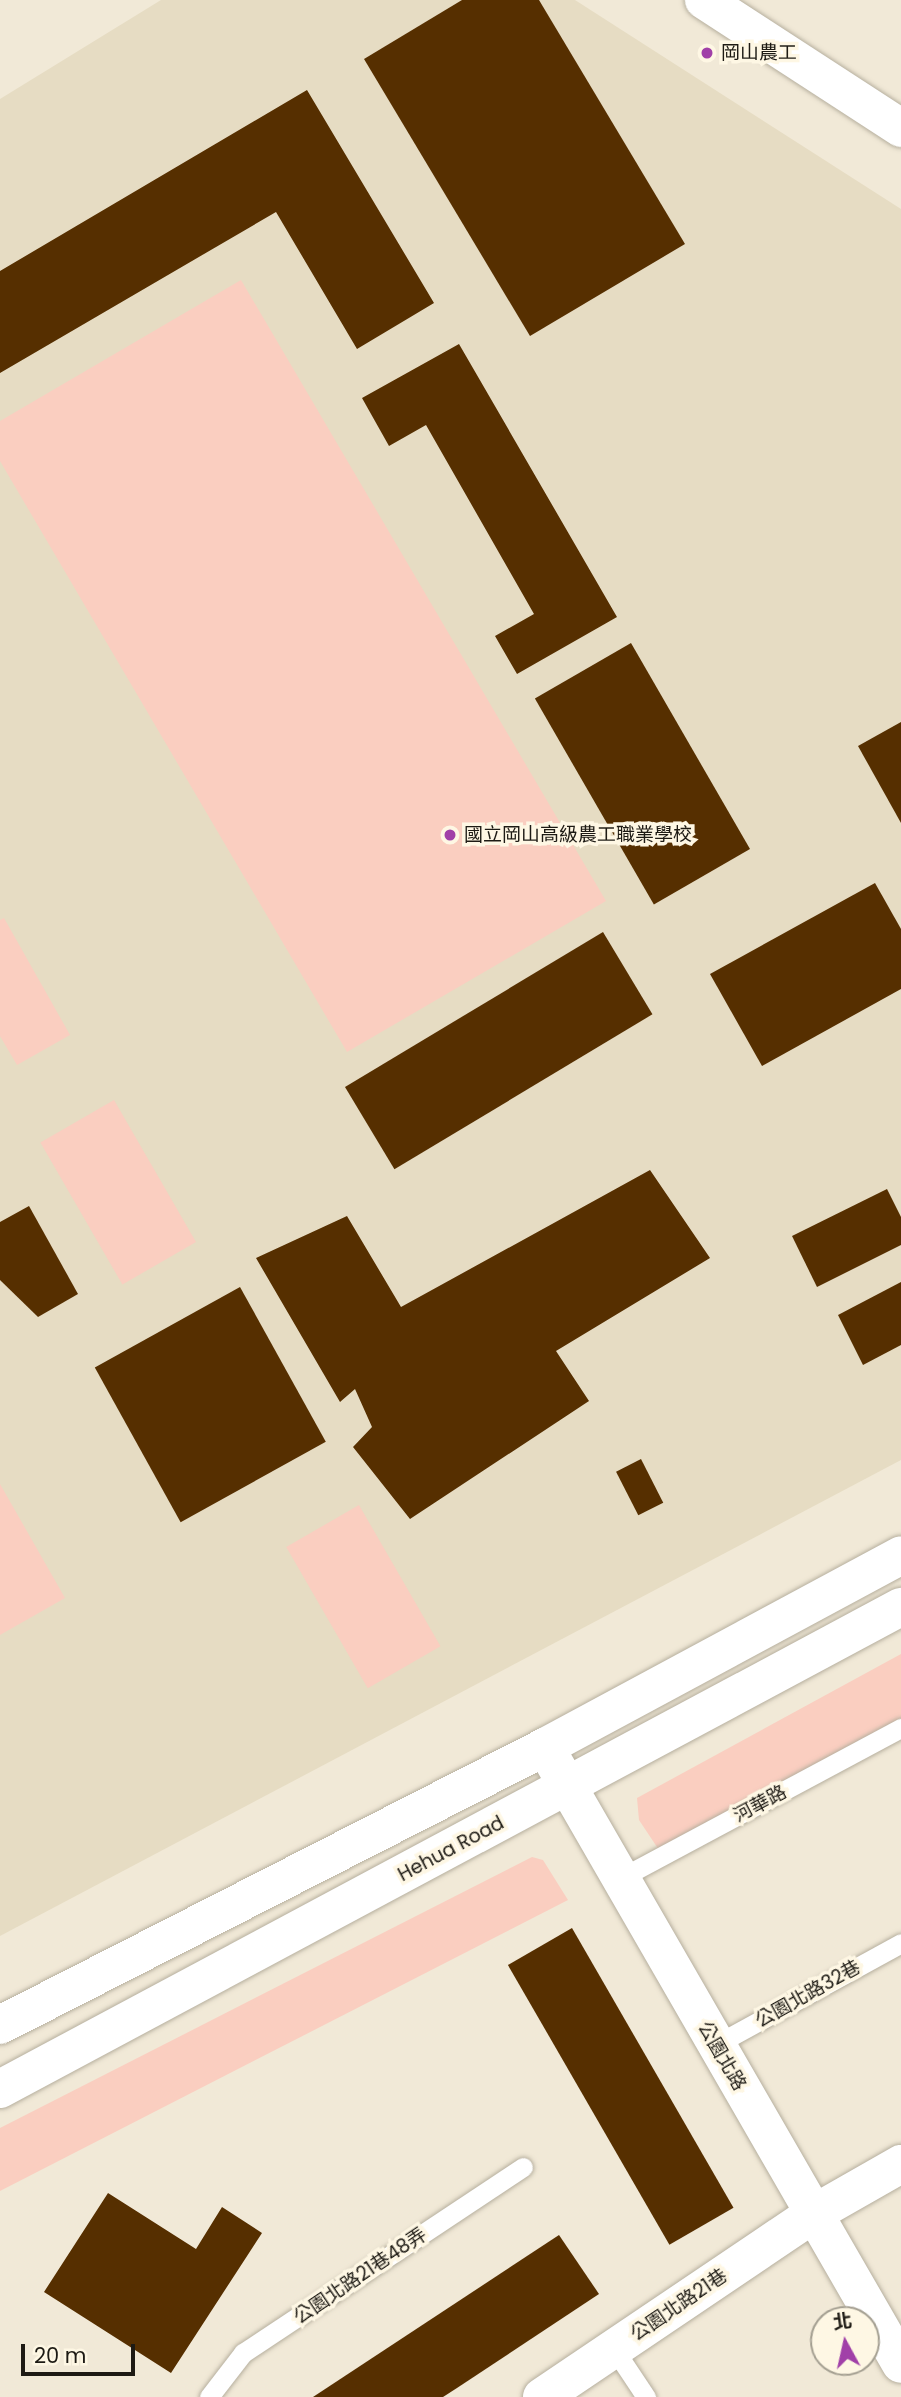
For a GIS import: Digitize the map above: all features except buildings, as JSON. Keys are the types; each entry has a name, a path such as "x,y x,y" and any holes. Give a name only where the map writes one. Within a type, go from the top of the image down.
{"street":[{"path":"704,0 901,128"},
{"path":"0,2025 545,1746 901,1555"},
{"name":"Hehua Road","path":"0,2089 901,1607"},
{"name":"公園北路","path":"545,1746 619,1879 901,2364"},
{"name":"公園北路21巷","path":"542,2397 815,2213 901,2164"}],"lane":[{"name":"河華路","path":"619,1879 901,1728"},
{"name":"公園北路32巷","path":"715,2045 901,1943"},
{"name":"公園北路21巷48弄","path":"209,2397 243,2353 523,2167"},
{"path":"614,2349 646,2397"}],"shaded area":[{"name":"國立岡山高級農工職業學校","path":"161,0 575,0 901,209 901,1460 0,1936 0,99"},
{"path":"241,280 606,901 347,1052 0,461 0,421"},
{"path":"4,918 70,1035 17,1065 0,1036 0,920"},
{"path":"114,1100 196,1242 122,1285 40,1142"},
{"path":"0,1484 65,1598 0,1635"},
{"path":"359,1505 440,1646 368,1688 286,1547"},
{"path":"901,1654 901,1719 659,1850 639,1820 637,1798"},
{"path":"532,1857 543,1860 568,1900 0,2191 0,2128"}],"place":[{"name":"岡山農工","path":"707,53"},
{"name":"國立岡山高級農工職業學校","path":"450,835"}]}
